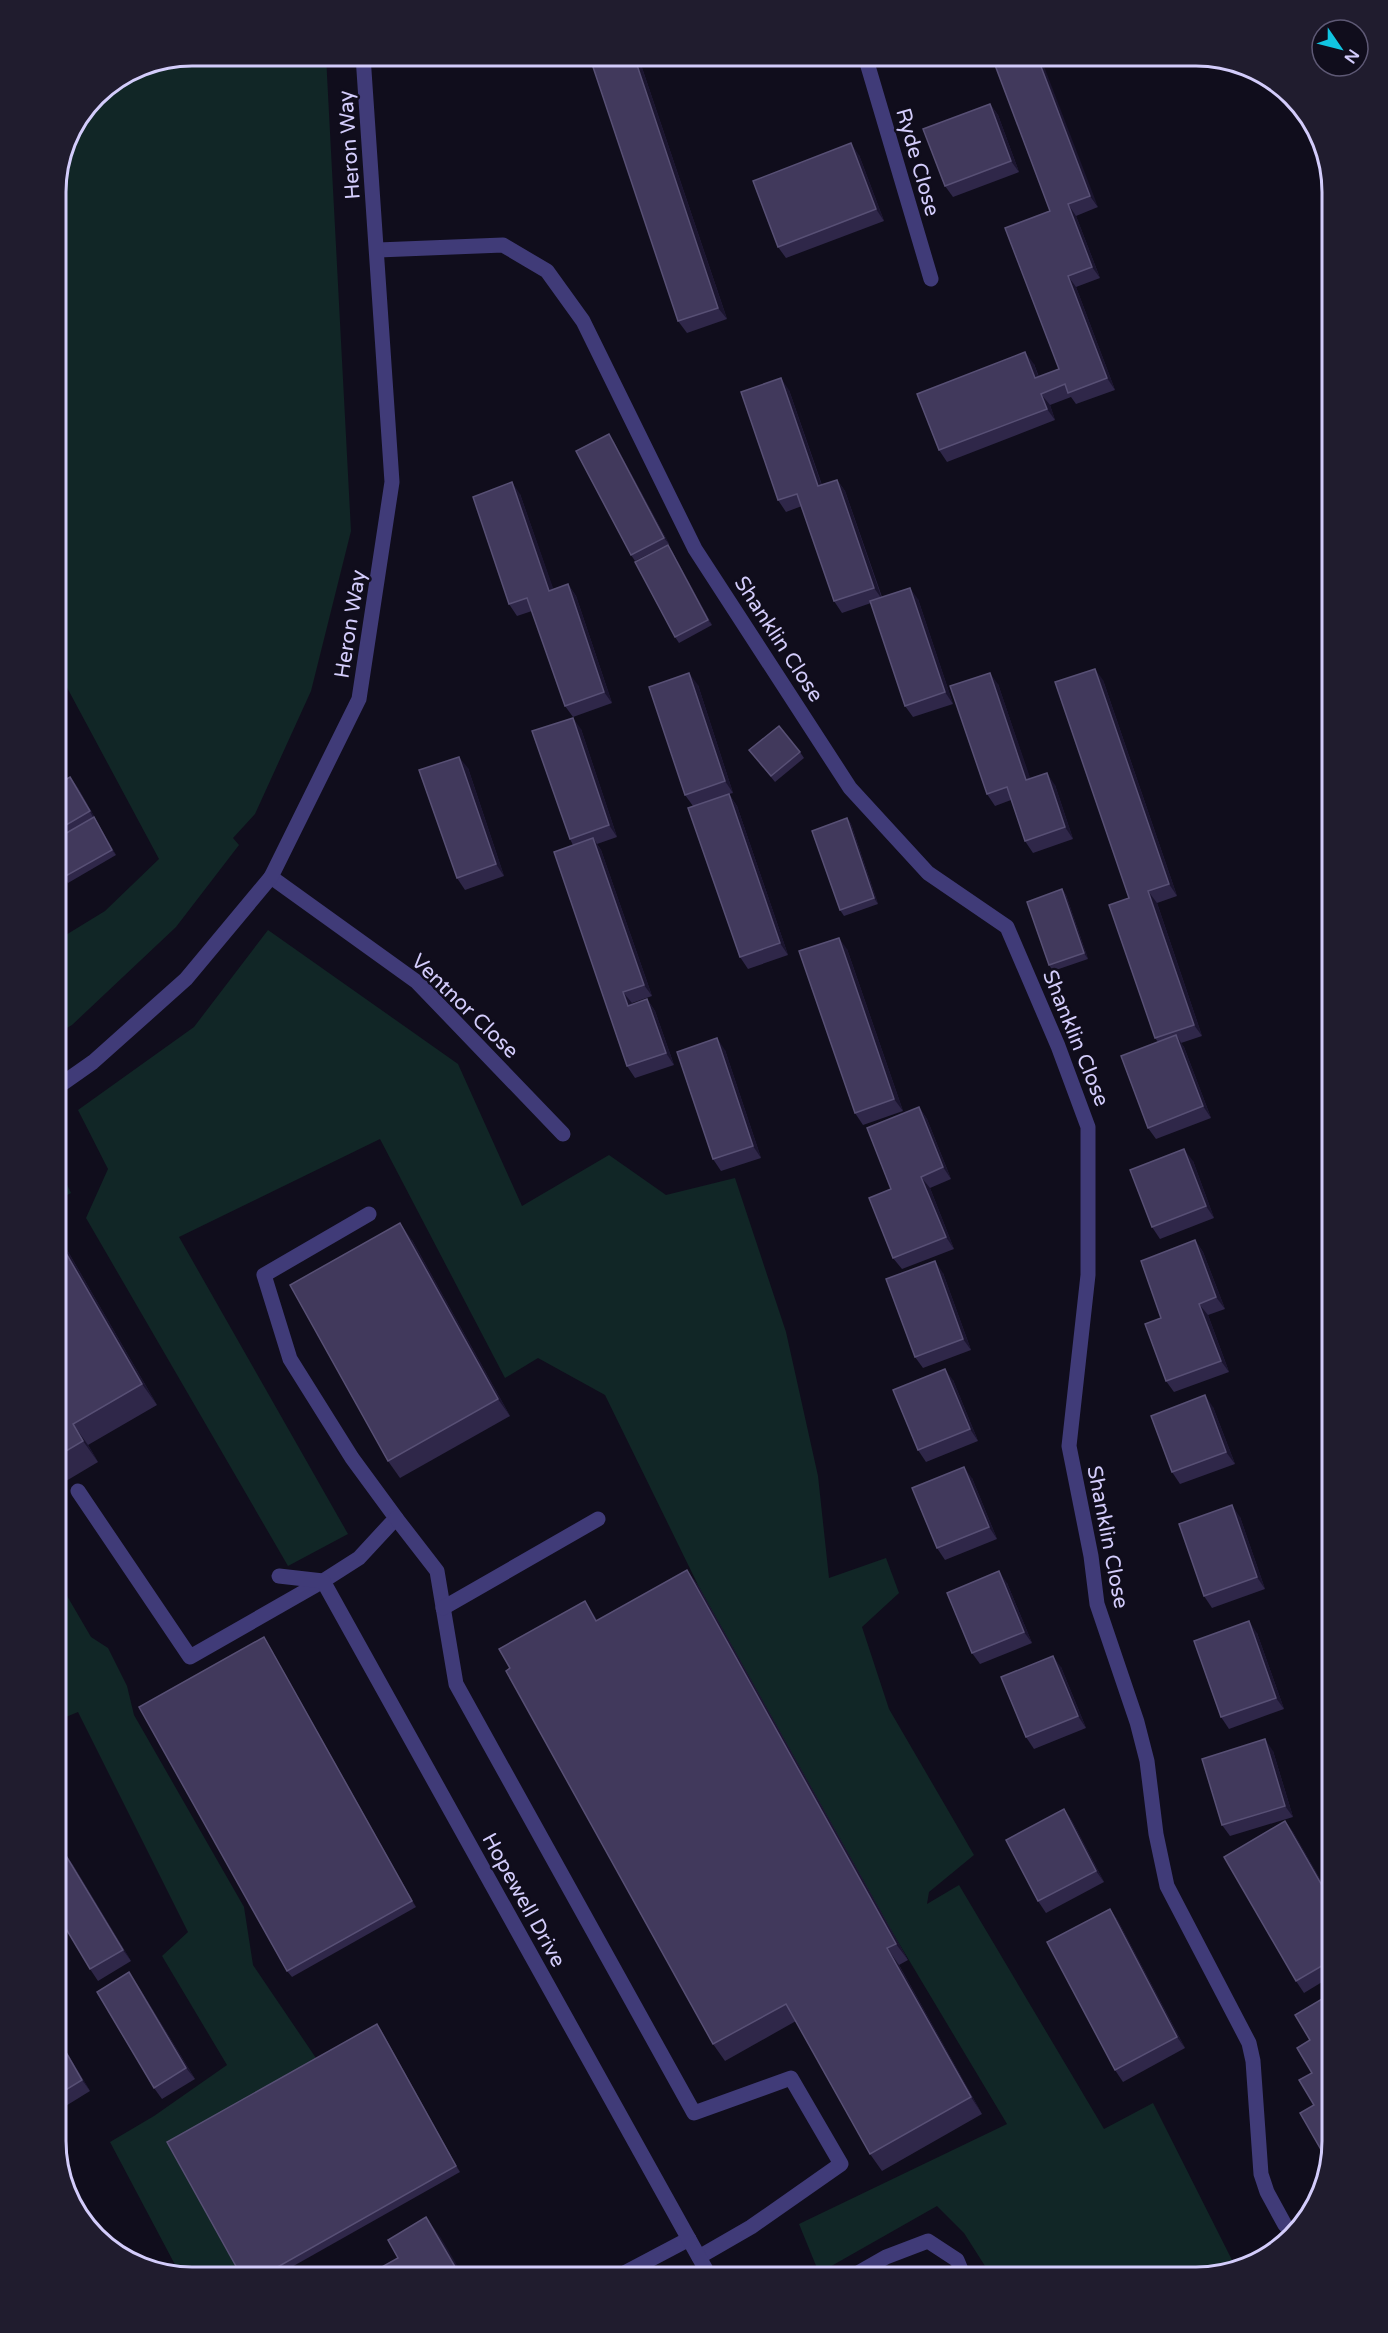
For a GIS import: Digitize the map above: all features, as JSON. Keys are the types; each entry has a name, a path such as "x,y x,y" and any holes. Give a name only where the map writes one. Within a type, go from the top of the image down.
{"street":[{"name":"Heron Way","path":"66,1081 93,1062 186,979 271,877 359,699 392,482 364,66"},
{"name":"Ryde Close","path":"868,66 931,279"},
{"name":"Shanklin Close","path":"378,250 503,245 547,271 583,321 695,549 850,788 928,873 1007,927 1058,1046 1088,1126 1088,1275 1069,1446 1091,1556 1097,1604 1137,1722 1147,1761 1156,1834 1167,1886 1249,2043 1253,2061 1261,2174 1267,2192 1285,2225"},
{"name":"Ventnor Close","path":"271,877 417,982 563,1134"},
{"path":"369,1215 264,1275 290,1359 352,1458 436,1571 456,1684 694,2113 791,2078 841,2164 751,2227 699,2257"},
{"path":"78,1491 190,1657 359,1558 396,1518"},
{"path":"443,1608 598,1519"},
{"path":"279,1576 323,1581"},
{"name":"Hopewell Drive","path":"323,1581 704,2267"},
{"path":"636,2267 689,2239"},
{"path":"868,2267 886,2257 928,2241 957,2260 960,2267"}],"green space":[{"path":"183,66 327,66 351,531 311,691 255,814 233,838 239,845 176,927 66,1028 66,935 105,911 159,859 66,686 66,183 68,167 79,136 97,109 122,87 159,70"},
{"path":"268,930 458,1064 522,1206 609,1155 666,1195 735,1178 786,1332 818,1476 829,1578 886,1558 899,1593 862,1627 889,1709 974,1855 929,1892 927,1904 959,1885 1104,2129 1153,2103 1233,2261 1221,2265 1196,2267 986,2267 964,2233 937,2206 830,2267 817,2267 799,2224 1007,2124 888,1925 699,1587 605,1395 538,1358 505,1378 380,1139 179,1237 348,1534 288,1566 86,1218 108,1169 78,1110 194,1027"},
{"path":"66,1183 71,1193 66,1196"},
{"path":"66,1594 91,1637 108,1648 127,1686 134,1715 244,1907 253,1965 320,2064 247,2267 176,2266 110,2142 154,2116 227,2065 162,1956 188,1932 78,1712 66,1717"}],"building":[{"path":"593,66 637,66 718,308 678,321"},
{"path":"995,66 1041,66 1090,196 1068,204 1092,267 1068,276 1107,378 1068,393 1065,384 1041,394 1047,409 939,450 917,394 1025,352 1035,378 1059,369 1005,228 1050,211"},
{"path":"990,104 1011,161 945,186 923,129"},
{"path":"851,143 876,209 778,247 753,181"},
{"path":"781,378 818,486 837,480 874,588 834,601 797,494 778,500 741,392"},
{"path":"609,434 664,538 631,555 576,451"},
{"path":"512,482 549,591 568,584 604,692 565,706 527,598 509,604 473,497"},
{"path":"668,545 708,620 675,637 635,562"},
{"path":"910,588 945,692 905,706 870,601"},
{"path":"1095,669 1169,884 1148,891 1194,1025 1155,1038 1109,905 1129,898 1055,682"},
{"path":"689,673 725,781 685,795 649,687"},
{"path":"990,673 1026,780 1047,773 1065,827 1025,841 1007,787 987,794 950,686"},
{"path":"573,718 609,825 570,839 532,731"},
{"path":"779,726 800,752 771,776 749,750"},
{"path":"459,757 496,864 457,878 419,770"},
{"path":"70,777 90,811 66,825 66,779"},
{"path":"729,794 780,943 740,957 688,808"},
{"path":"94,817 112,850 66,876 66,833"},
{"path":"847,818 874,898 840,910 812,831"},
{"path":"593,838 644,985 623,992 628,1006 647,999 666,1053 627,1066 554,852"},
{"path":"1062,889 1084,953 1049,965 1027,902"},
{"path":"839,938 894,1099 855,1113 799,951"},
{"path":"1176,1035 1203,1106 1148,1128 1121,1056"},
{"path":"717,1038 753,1146 713,1159 677,1052"},
{"path":"919,1107 943,1167 921,1177 946,1237 893,1258 869,1198 891,1189 867,1128"},
{"path":"1184,1149 1206,1206 1152,1227 1130,1170"},
{"path":"400,1223 498,1399 388,1461 290,1285"},
{"path":"1195,1240 1216,1297 1199,1304 1221,1361 1166,1381 1145,1324 1161,1318 1141,1261"},
{"path":"66,1253 142,1384 73,1424 83,1441 66,1451"},
{"path":"935,1261 963,1339 915,1357 886,1279"},
{"path":"945,1369 970,1429 918,1450 893,1390"},
{"path":"1205,1395 1226,1452 1172,1472 1151,1416"},
{"path":"964,1467 989,1527 937,1548 912,1488"},
{"path":"1232,1505 1257,1577 1204,1596 1179,1524"},
{"path":"687,1570 896,1944 887,1948 971,2097 870,2154 786,2004 713,2044 506,1671 510,1668 499,1649 585,1601 596,1621"},
{"path":"999,1571 1024,1632 972,1653 947,1593"},
{"path":"1249,1621 1276,1698 1221,1717 1194,1641"},
{"path":"264,1637 412,1901 287,1971 139,1707"},
{"path":"1053,1656 1078,1716 1026,1737 1001,1677"},
{"path":"1265,1739 1285,1806 1222,1825 1202,1759"},
{"path":"1064,1809 1096,1871 1038,1901 1006,1840"},
{"path":"1285,1821 1322,1886 1322,1966 1296,1981 1224,1857"},
{"path":"66,1856 123,1950 90,1969 66,1929"},
{"path":"1110,1909 1177,2037 1115,2070 1047,1942"},
{"path":"129,1972 186,2068 154,2088 97,1992"},
{"path":"1322,1999 1321,2150 1300,2113 1314,2105 1299,2080 1312,2073 1297,2048 1310,2040 1295,2015"},
{"path":"377,2024 456,2166 278,2267 236,2267 167,2142"},
{"path":"66,2052 82,2080 66,2090"},
{"path":"426,2217 455,2267 382,2267 398,2258 388,2240"}]}
